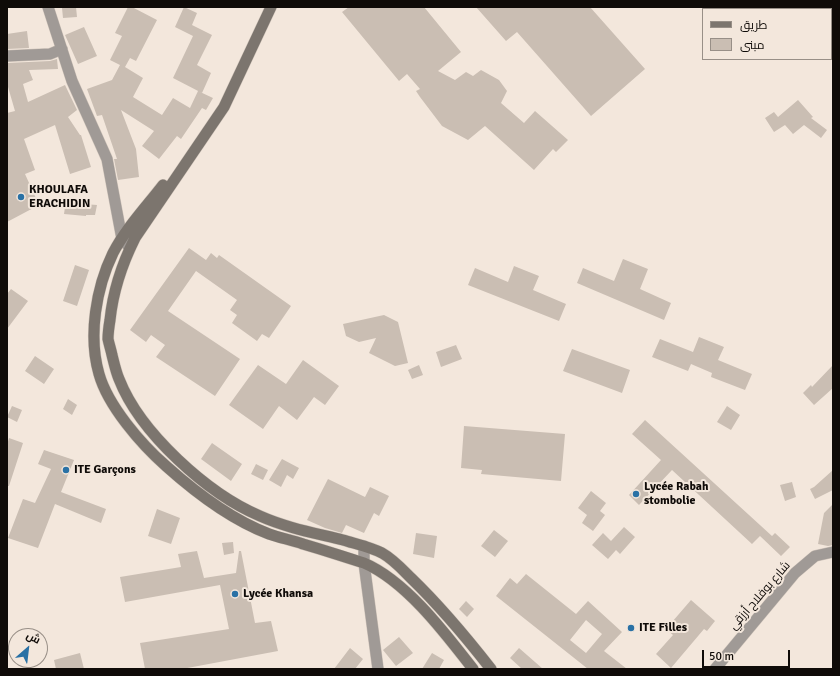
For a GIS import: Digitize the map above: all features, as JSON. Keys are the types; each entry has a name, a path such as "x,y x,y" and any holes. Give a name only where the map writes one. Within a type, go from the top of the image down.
{"main road":[{"path":"271,7 224,107 139,232 130,248 117,283 112,303 108,339 119,380 134,407 152,432 167,448 197,475 230,500 259,516 283,525 364,546 383,554 408,575 430,597 491,669"},
{"path":"224,107 128,229 113,253 103,280 97,304 94,327 95,350 99,374 110,398 125,420 150,451 177,476 219,508 268,534 364,563 392,579 420,606 473,669"}],"street":[{"path":"48,7 72,81 107,159 122,239 130,248"},
{"path":"7,56 50,54 62,48"},
{"path":"364,546 364,563 378,669"},
{"name":"شارع بوفلاح أرزقي","path":"716,669 795,573 815,556 833,552"}],"building":[{"path":"76,7 77,17 63,18 62,8"},
{"path":"128,7 132,7 157,20 136,61 130,58 125,67 143,78 133,97 162,115 173,98 190,108 198,91 213,98 206,110 202,108 181,139 177,136 159,159 142,146 154,131 121,110 136,149 139,177 118,180 114,159 117,159 102,115 97,116 87,89 112,80 120,65 110,60 122,36 115,33"},
{"path":"184,7 197,13 192,25 212,35 197,65 211,73 202,93 173,78 193,36 175,27"},
{"path":"349,7 424,7 461,52 438,71 455,80 466,72 473,76 481,70 499,80 507,91 501,103 524,123 535,111 568,140 556,152 553,149 534,170 485,126 468,140 442,126 416,91 420,89 407,74 399,81 342,12"},
{"path":"476,7 590,7 645,69 591,116 517,32 506,41"},
{"path":"84,27 97,56 78,64 65,35"},
{"path":"27,31 29,48 7,49 7,34"},
{"path":"57,59 58,69 29,70 33,80 23,84 28,102 65,85 77,110 68,117 81,135 91,167 70,174 55,125 24,139 35,170 25,174 39,205 7,222 7,113 15,111 7,87 7,63 50,61"},
{"path":"798,100 813,117 811,118 827,130 821,138 804,125 793,134 785,125 774,132 765,118 774,112 778,117"},
{"path":"66,200 97,205 95,215 86,216 64,214"},
{"path":"189,248 206,260 211,253 217,258 219,255 291,306 269,338 262,334 257,341 232,323 237,315 230,310 237,300 196,271 168,311 240,359 215,396 156,357 165,345 151,335 146,342 130,330"},
{"path":"623,259 648,269 640,289 671,303 664,320 577,283 583,268 614,281"},
{"path":"75,265 89,270 77,306 63,301"},
{"path":"514,266 539,276 533,290 566,304 559,321 468,285 475,268 508,282"},
{"path":"11,289 28,301 7,329 7,294"},
{"path":"384,315 398,322 408,363 395,366 369,353 376,338 359,342 346,336 343,324"},
{"path":"699,337 724,347 718,360 752,374 745,390 711,377 712,373 691,364 688,371 652,357 660,339 693,352"},
{"path":"456,345 462,359 441,367 436,352"},
{"path":"572,349 630,370 622,393 563,371"},
{"path":"35,356 54,369 44,384 25,371"},
{"path":"303,360 339,386 325,405 314,397 297,420 279,406 263,429 229,405 258,365 286,384"},
{"path":"419,365 423,375 412,379 408,370"},
{"path":"833,365 833,388 814,405 803,393 811,385 812,387"},
{"path":"68,399 77,405 72,415 63,409"},
{"path":"12,406 22,410 17,422 7,417"},
{"path":"727,406 740,415 731,430 717,422"},
{"path":"645,420 772,536 775,533 790,547 781,556 760,536 752,544 672,470 639,505 629,495 661,460 632,434"},
{"path":"464,426 565,434 561,481 481,474 482,470 461,468"},
{"path":"9,438 23,443 9,486 7,486 7,445"},
{"path":"212,443 242,464 231,481 201,459"},
{"path":"44,450 74,460 61,492 106,509 101,523 55,504 38,548 8,538 23,499 35,503 51,469 38,464"},
{"path":"282,459 299,468 293,479 287,475 281,487 269,480"},
{"path":"256,464 268,470 263,480 251,474"},
{"path":"833,470 833,490 815,499 810,489"},
{"path":"328,479 365,497 370,487 389,496 379,516 374,513 364,533 346,525 342,533 325,528 307,520"},
{"path":"792,482 796,497 785,501 780,485"},
{"path":"591,491 606,503 600,511 605,515 593,531 582,523 587,515 578,508"},
{"path":"833,504 833,545 828,546 818,544 824,513"},
{"path":"157,509 180,518 171,544 148,536"},
{"path":"624,527 635,537 620,554 616,550 608,559 592,545 603,533 611,541"},
{"path":"494,530 508,541 495,557 481,546"},
{"path":"416,533 437,536 434,558 413,554"},
{"path":"233,542 234,553 224,555 222,543"},
{"path":"197,551 204,578 236,573 239,551 241,551 255,623 271,621 278,651 182,669 145,669 140,643 229,629 220,585 125,602 120,577 181,567 178,554"},
{"path":"526,574 576,614 588,601 622,632 604,651 627,669 588,669 496,596 510,578 517,584","holes":["586,620 602,634 586,653 570,640"]},
{"path":"691,600 715,621 707,631 704,629 671,668 656,654 673,635 666,629"},
{"path":"466,601 474,609 467,617 459,609"},
{"path":"399,637 413,653 396,666 383,650"},
{"path":"350,648 363,659 355,669 334,669"},
{"path":"519,648 543,669 522,669 510,658"},
{"path":"80,653 84,669 56,669 54,660"},
{"path":"432,653 444,660 439,669 422,669"}],"place":[{"name":"KHOULAFA ERACHIDIN","path":"21,197"},
{"name":"ITE Garçons","path":"66,470"},
{"name":"Lycée Rabah stombolie","path":"636,494"},
{"name":"Lycée Khansa","path":"235,594"},
{"name":"ITE Filles","path":"631,628"}]}
